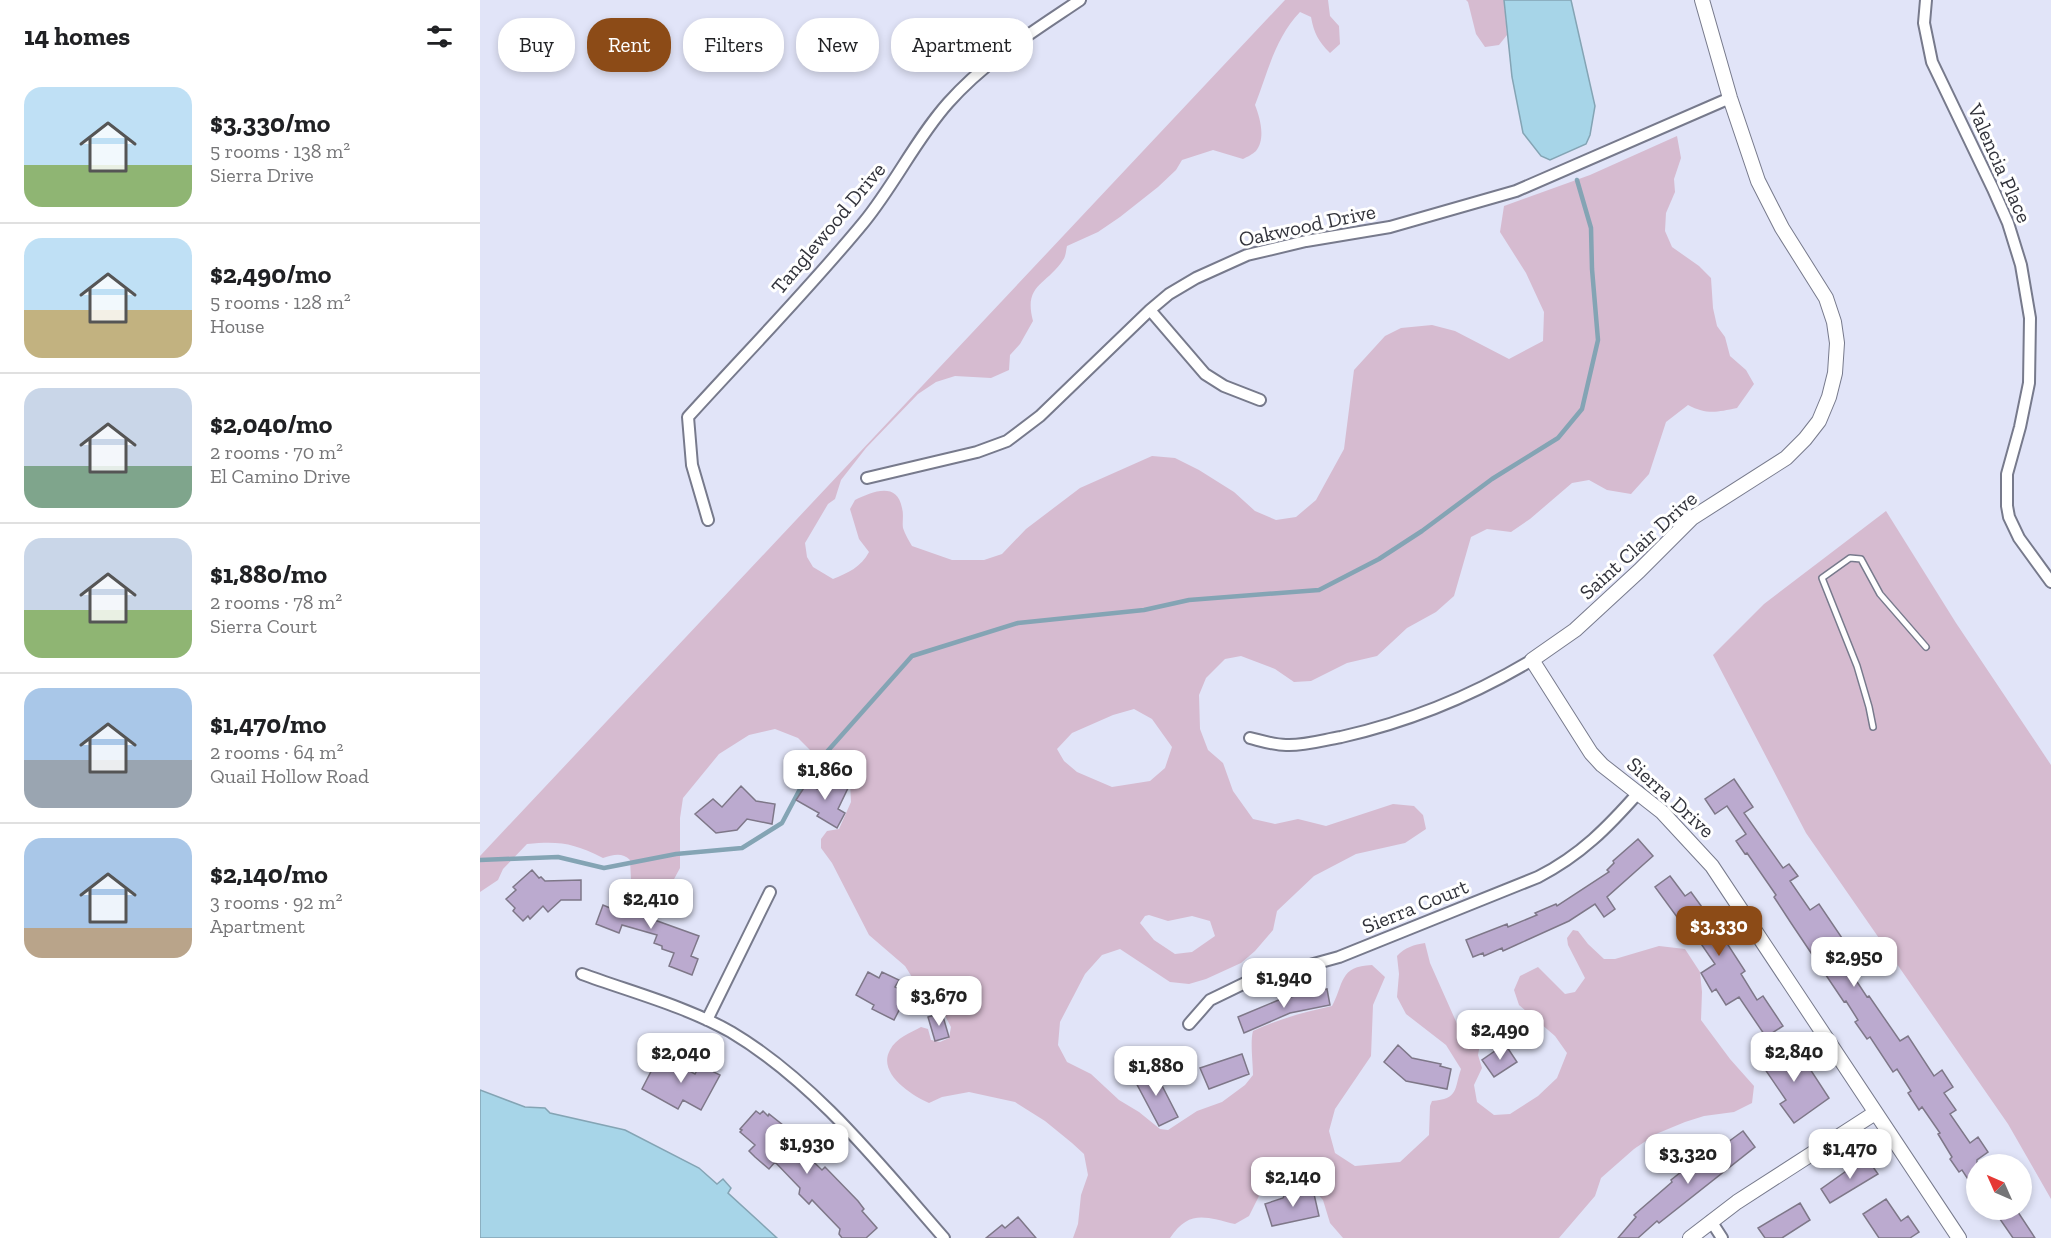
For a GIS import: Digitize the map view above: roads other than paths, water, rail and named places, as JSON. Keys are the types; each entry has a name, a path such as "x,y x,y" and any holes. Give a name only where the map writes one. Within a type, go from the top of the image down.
{"street":[{"name":"Tanglewood Drive","path":"708,520 692,465 688,417 863,223 890,188 922,137 948,103 969,81 1009,48 1080,0"},
{"name":"Saint Clair Drive","path":"1250,738 1288,746 1375,729 1428,711 1512,672 1575,630 1640,572 1692,518 1786,458 1812,430 1829,397 1835,373 1838,353 1834,321 1821,287 1782,228 1758,180 1730,98 1702,0"},
{"name":"Valencia Place","path":"1926,0 1924,23 1932,62 2008,223 2021,265 2030,318 2029,383 2022,420 2007,474 2007,506 2019,538 2051,582"},
{"name":"Oakwood Drive","path":"867,478 977,452 1007,441 1040,416 1150,310 1196,278 1247,255 1306,241 1390,227 1507,194 1730,98"},
{"path":"1150,310 1205,374 1224,386 1260,400"},
{"name":"Sierra Drive","path":"1532,660 1591,753 1602,765 1639,792 1680,829 1712,866 1959,1238"},
{"name":"Sierra Court","path":"1189,1024 1210,1000 1245,982 1306,967 1365,947 1538,877 1562,865 1594,840 1639,792"},
{"path":"707,1020 770,892"},
{"path":"582,974 707,1020 759,1050 807,1088 833,1114 945,1238"},
{"path":"1690,1238 1737,1202 1875,1113"},
{"path":"1711,1221 1722,1238"}],"lane":[{"path":"1873,727 1857,666 1822,578 1850,558 1861,559 1880,594 1926,647"}],"water":[{"path":"1504,0 1571,0 1595,106 1590,135 1586,144 1550,160 1541,156 1523,133 1512,77"},
{"path":"480,1090 525,1107 545,1108 550,1113 625,1130 699,1168 717,1184 723,1179 731,1188 728,1193 777,1238 480,1238"}],"waterway":[{"path":"480,860 558,857 604,868 676,854 742,848 782,823 809,772 912,656 1018,623 1144,610 1189,600 1319,590 1379,559 1422,531 1492,479 1558,438 1582,409 1598,340 1591,228 1577,180"}]}
